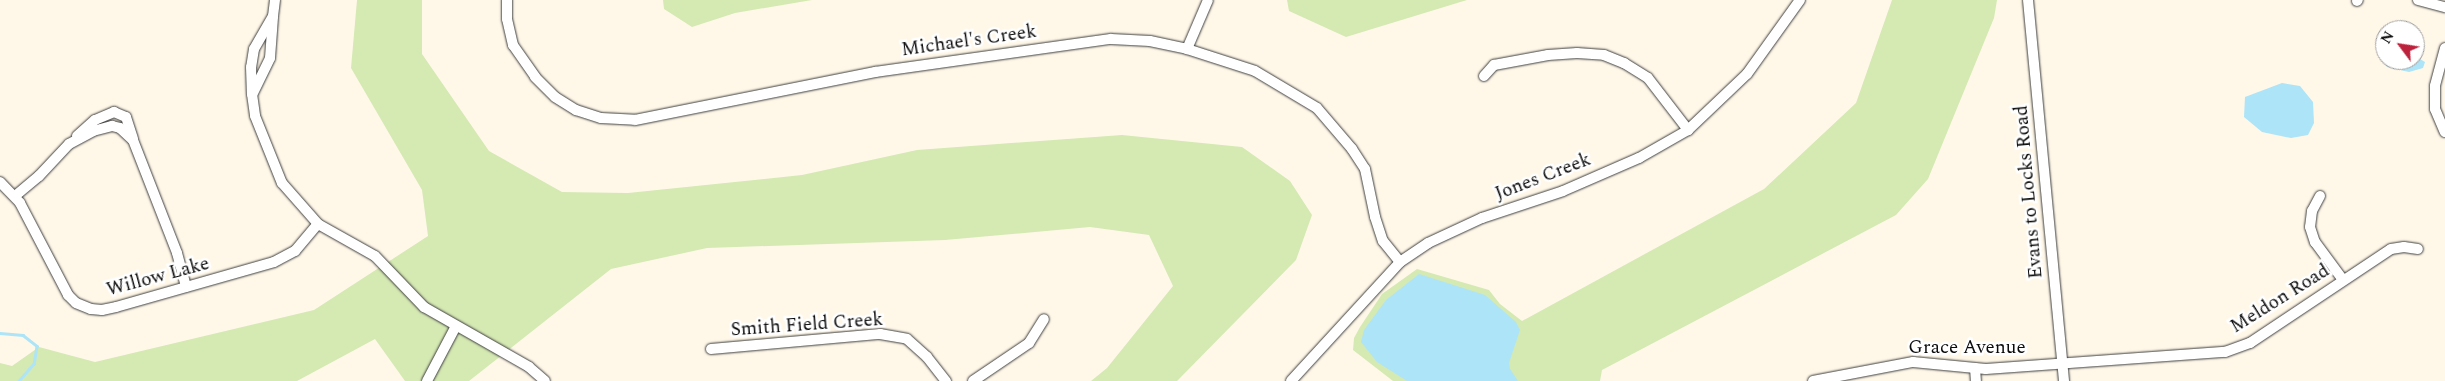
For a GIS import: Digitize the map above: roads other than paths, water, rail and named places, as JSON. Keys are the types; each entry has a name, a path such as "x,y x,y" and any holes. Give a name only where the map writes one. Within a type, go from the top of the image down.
{"street":[{"path":"252,94 270,58 275,0"},
{"name":"Michael's Creek","path":"506,0 507,19 513,45 534,77 555,97 576,110 601,118 635,120 875,72 1111,39 1150,41 1187,49 1255,71 1317,108 1352,149 1365,169 1383,241 1400,262"},
{"path":"1187,49 1208,0"},
{"name":"Jones Creek","path":"1291,381 1400,262 1428,243 1482,218 1563,191 1639,158 1688,130 1747,74 1800,0"},
{"name":"Evans to Locks Road","path":"2028,0 2064,381"},
{"path":"2418,0 2445,7"},
{"path":"273,16 254,49 251,67 252,94 255,116 282,183 318,224 376,256 424,307 529,366 545,381"},
{"path":"2445,48 2435,86 2435,110 2445,132"},
{"path":"1484,76 1494,65 1548,55 1577,53 1604,55 1624,63 1648,78 1688,130"},
{"path":"15,196 39,176 83,128 95,120 114,112 126,117 133,140 177,253 186,286"},
{"path":"70,144 92,130 112,126 120,128 133,140"},
{"name":"Willow Lake","path":"0,182 15,196 68,294 76,303 91,309 102,310 274,262 295,251 318,224"},
{"path":"2320,196 2312,211 2310,227 2315,242 2343,280"},
{"name":"Meldon Road","path":"2062,363 2225,352 2250,343 2391,249 2404,246 2418,249"},
{"path":"973,381 1028,343 1044,319"},
{"path":"426,381 456,326"},
{"name":"Smith Field Creek","path":"711,349 880,334 907,339 928,357 946,381"},
{"name":"Grace Avenue","path":"1819,380 1913,362 1975,368 2062,363"},
{"path":"1975,368 1976,381"}],"water":[{"path":"2400,70 2416,70 2409,72"},
{"path":"2282,83 2300,86 2313,102 2314,123 2308,135 2291,138 2262,132 2244,117 2245,97"},
{"path":"1419,274 1485,295 1516,322 1520,330 1509,363 1510,369 1518,381 1407,381 1377,362 1361,342 1364,330 1386,300"}],"waterway":[{"path":"0,333 23,335 37,346 34,364 19,381"}]}
